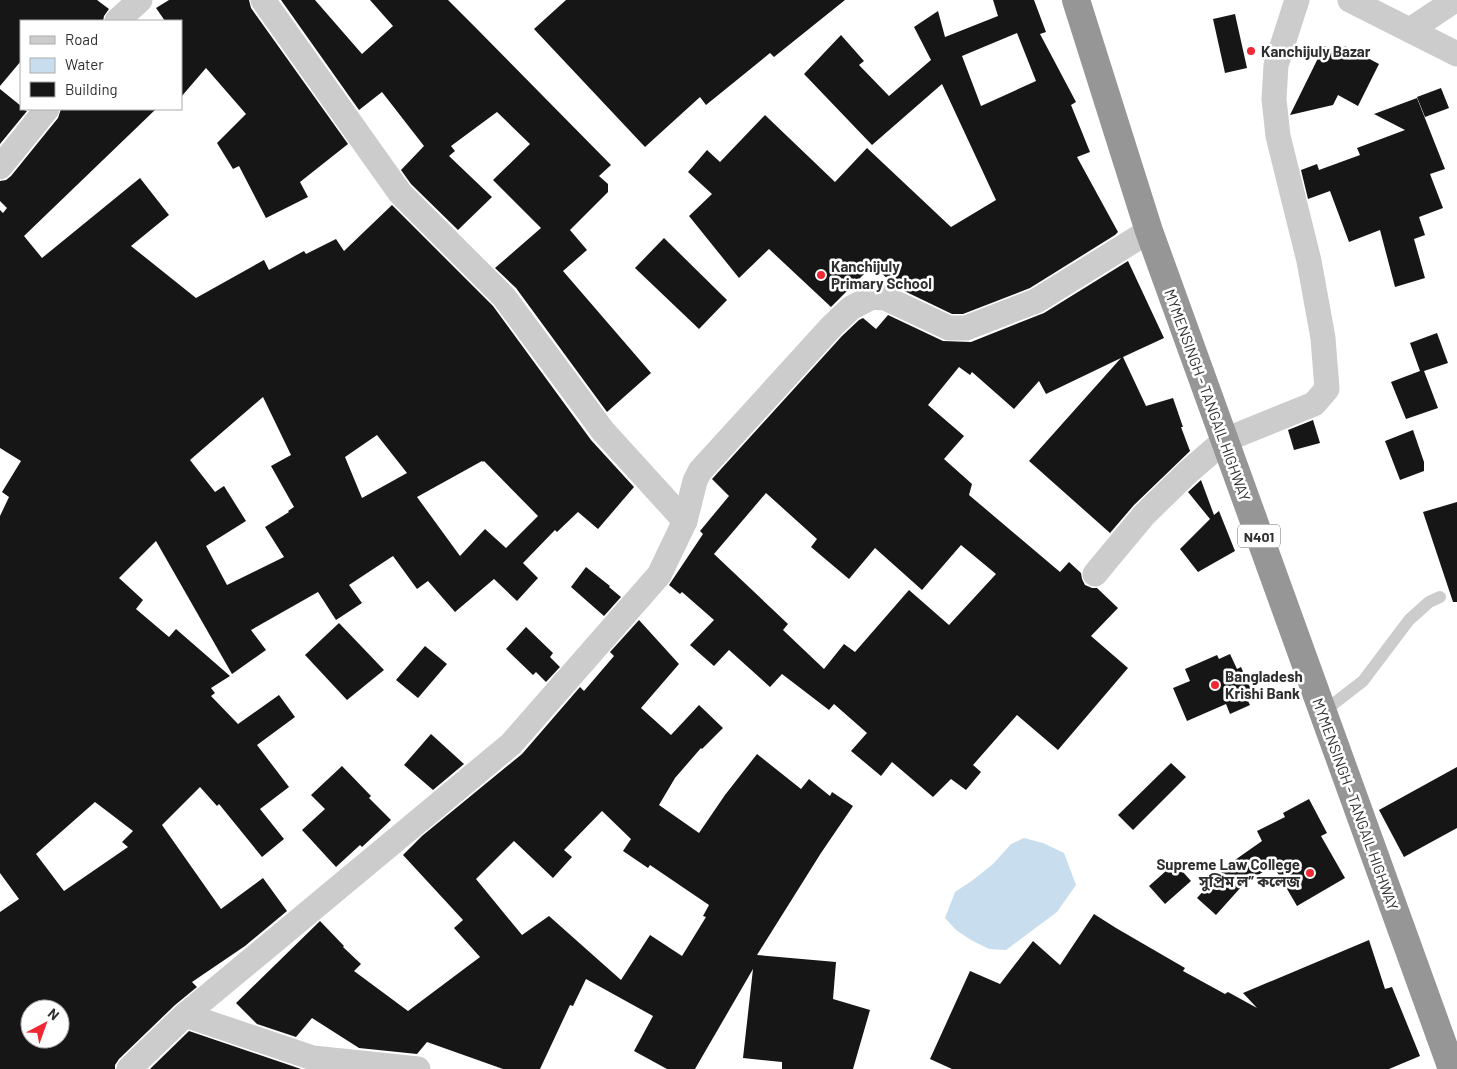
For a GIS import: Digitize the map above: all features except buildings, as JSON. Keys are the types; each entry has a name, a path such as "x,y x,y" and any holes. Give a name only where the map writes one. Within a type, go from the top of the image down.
{"highway":[{"name":"MYMENSINGH - TANGAIL HIGHWAY","path":"1076,0 1149,231 1452,1069"}],"street":[{"path":"118,20 140,0"},
{"path":"263,0 400,193 504,297 603,431 685,521"},
{"path":"1095,574 1144,515 1188,472 1225,440 1314,404 1326,389 1323,338 1309,262 1278,136 1274,99 1276,65 1297,0"},
{"path":"1350,0 1457,54"},
{"path":"1410,30 1455,0"},
{"path":"0,167 46,110"},
{"path":"129,1069 185,1016 511,744 658,575 685,521 695,481 700,471 850,308 872,297 885,298 949,328 966,328 1036,301 1149,231"},
{"path":"185,1016 313,1058 418,1069"}],"lane":[{"path":"1323,712 1363,681 1409,620 1430,602 1440,597"}],"water":[{"path":"1024,838 1043,843 1064,853 1076,885 1057,912 1006,950 989,949 956,930 945,918 955,892 993,864 1011,844"}],"place":[{"name":"Kanchijuly Bazar","path":"1251,51"},
{"name":"Kanchijuly Primary School","path":"821,275"},
{"name":"Bangladesh Krishi Bank","path":"1215,685"},
{"name":"Supreme Law College সুপ্রিম ল” কলেজ","path":"1310,873"}]}
